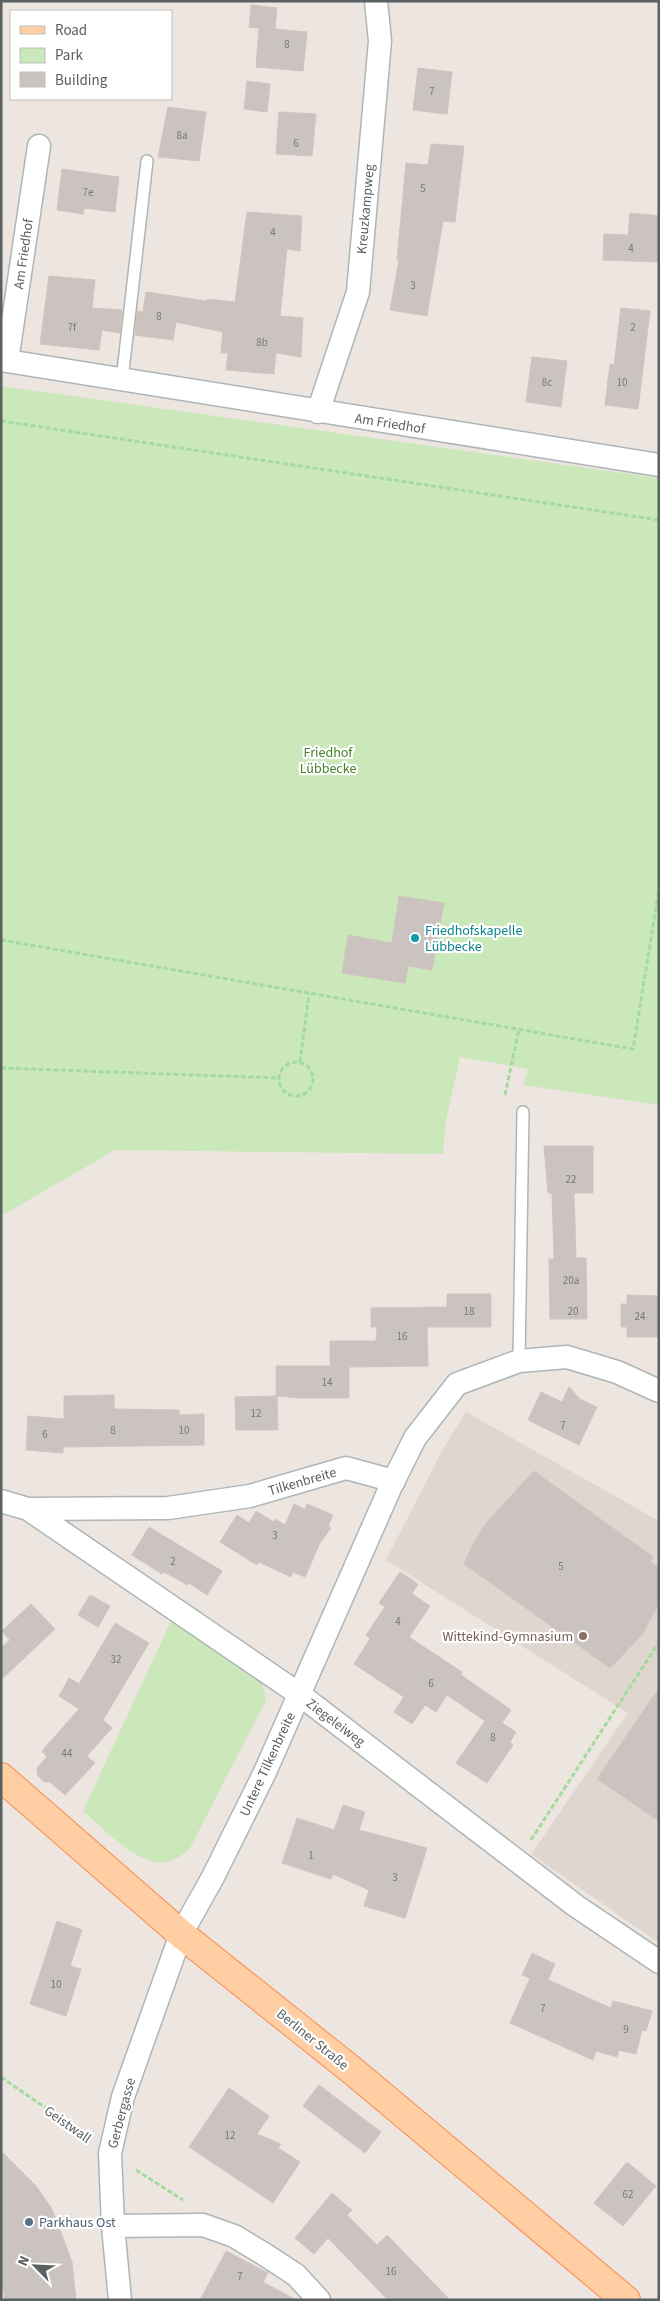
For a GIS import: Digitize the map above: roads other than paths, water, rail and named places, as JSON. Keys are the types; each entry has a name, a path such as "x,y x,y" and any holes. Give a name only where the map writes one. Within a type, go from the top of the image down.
{"main road":[{"name":"Berliner Straße","path":"1,1777 181,1934 354,2072 626,2300"}],"street":[{"name":"Kreuzkampweg","path":"318,412 358,292 380,41 376,1"},
{"name":"Am Friedhof","path":"39,146 4,361 659,465"},
{"path":"394,1481 415,1438 457,1384 519,1361 567,1358 617,1372 659,1391"},
{"name":"Tilkenbreite","path":"28,1509 168,1508 250,1496 346,1468 394,1481"},
{"name":"Untere Tilkenbreite","path":"181,1934 213,1877 261,1781 394,1481"},
{"name":"Ziegeleiweg","path":"1,1501 28,1509 299,1694 576,1906 659,1962"},
{"name":"Gerbergasse","path":"120,2300 113,2226 110,2153 123,2098 181,1934"},
{"path":"113,2226 203,2225 234,2236 296,2275 319,2300"}],"lane":[{"path":"122,380 147,161"},
{"path":"519,1361 524,1112"}],"place":[{"name":"Friedhofskapelle Lübbecke","path":"415,938"},
{"name":"Wittekind-Gymnasium","path":"583,1636"},
{"name":"Parkhaus Ost","path":"29,2222"}],"park label":[{"name":"Friedhof Lübbecke","path":"328,760"}]}
